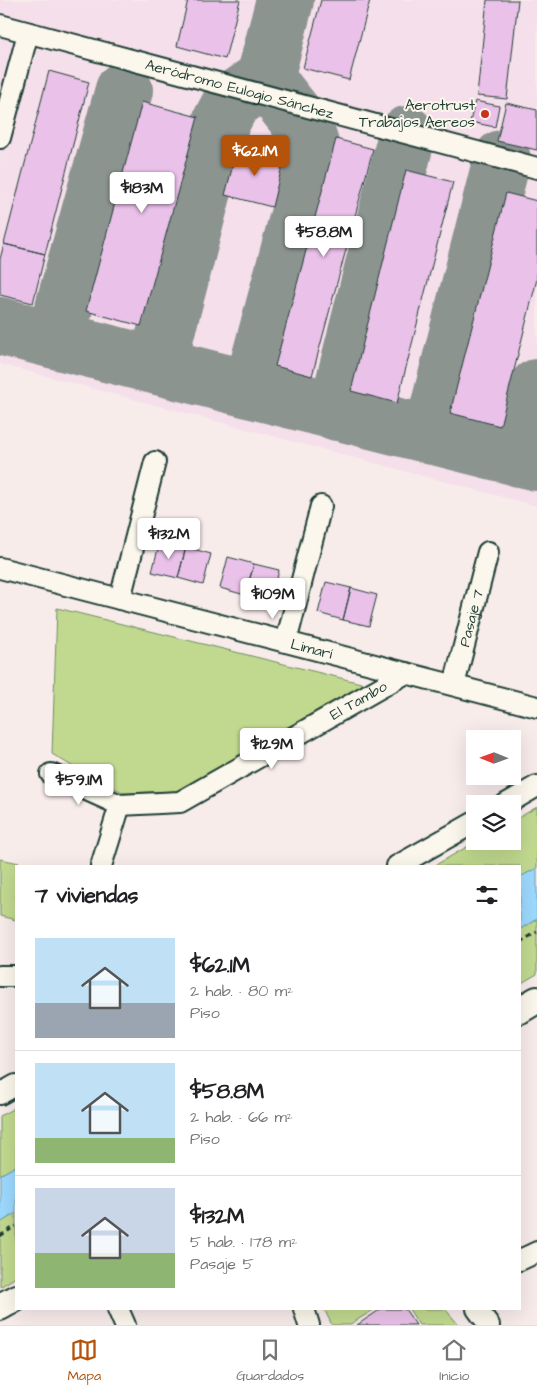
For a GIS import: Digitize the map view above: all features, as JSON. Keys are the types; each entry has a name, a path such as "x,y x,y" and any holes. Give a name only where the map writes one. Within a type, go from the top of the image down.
{"main road":[{"path":"521,1009 537,1000"},
{"path":"0,1307 15,1299"}],"street":[{"name":"Aeródromo Eulogio Sánchez","path":"0,25 537,168"},
{"path":"0,138 28,33"},
{"path":"120,599 155,462"},
{"path":"286,642 321,506"},
{"name":"Pasaje 7","path":"454,685 488,552"},
{"name":"Limarí","path":"0,568 537,707"},
{"name":"El Tambo","path":"51,774 120,805 180,802 406,673"},
{"path":"521,795 537,786"},
{"path":"101,865 120,805"},
{"path":"399,865 466,827"},
{"path":"0,976 15,976"},
{"path":"0,1094 15,1086"},
{"path":"521,1260 537,1252"},
{"path":"118,1310 125,1325"},
{"path":"304,1310 310,1325"},
{"path":"477,1310 489,1325"}],"path":[{"path":"521,941 537,932"},
{"path":"0,1236 15,1227"}],"shaded area":[{"path":"0,0 537,0 537,506 0,364"}],"green space":[{"path":"57,608 369,685 177,791 125,793 85,774 52,754"},
{"path":"537,807 537,868 521,876 521,865 436,865 466,847 466,850 521,850 521,816"},
{"path":"0,859 29,865 15,865 15,920 0,916"},
{"path":"537,919 537,974 521,983 521,928"},
{"path":"15,1108 15,1167 0,1175 0,1116"},
{"path":"15,1214 15,1278 0,1287 0,1223"},
{"path":"324,1310 373,1310 349,1325 332,1325"},
{"path":"410,1310 446,1310 459,1325 419,1325"}],"water":[{"path":"537,868 537,919 521,928 521,876"},
{"path":"15,1167 15,1214 0,1223 0,1175"}],"building":[{"path":"188,0 240,0 225,59 177,46"},
{"path":"321,0 370,0 349,80 303,68"},
{"path":"487,0 518,0 507,99 477,96"},
{"path":"49,71 89,82 45,254 4,244"},
{"name":"Aerotrust Trabajos Aereos","path":"475,101 499,106 495,127 470,122"},
{"path":"142,102 198,117 141,326 86,311"},
{"path":"506,103 537,110 537,150 497,141"},
{"path":"336,139 373,149 312,376 275,366"},
{"path":"238,146 284,158 272,207 225,195"},
{"path":"406,170 453,182 397,403 351,391"},
{"path":"506,193 537,201 537,279 500,426 450,413"},
{"path":"4,244 45,254 33,303 0,295 0,259"},
{"path":"160,541 186,547 178,578 152,572"},
{"path":"186,547 211,554 203,585 178,578"},
{"path":"228,557 254,564 245,595 220,588"},
{"path":"254,564 279,570 271,602 245,595"},
{"path":"326,582 351,588 343,620 318,613"},
{"path":"351,588 377,595 369,626 343,620"},
{"path":"380,1310 406,1310 416,1325 357,1325"}],"taxiway":[{"path":"157,366 221,122 232,101 265,78 285,0"},
{"path":"252,390 314,159 306,130 265,78"},
{"path":"55,340 124,90"},
{"path":"337,412 407,135"},
{"path":"432,436 502,159"},
{"path":"0,326 537,462"},
{"path":"519,458 537,388"}],"place":[{"name":"Aerotrust Trabajos Aereos","path":"485,114"}]}
